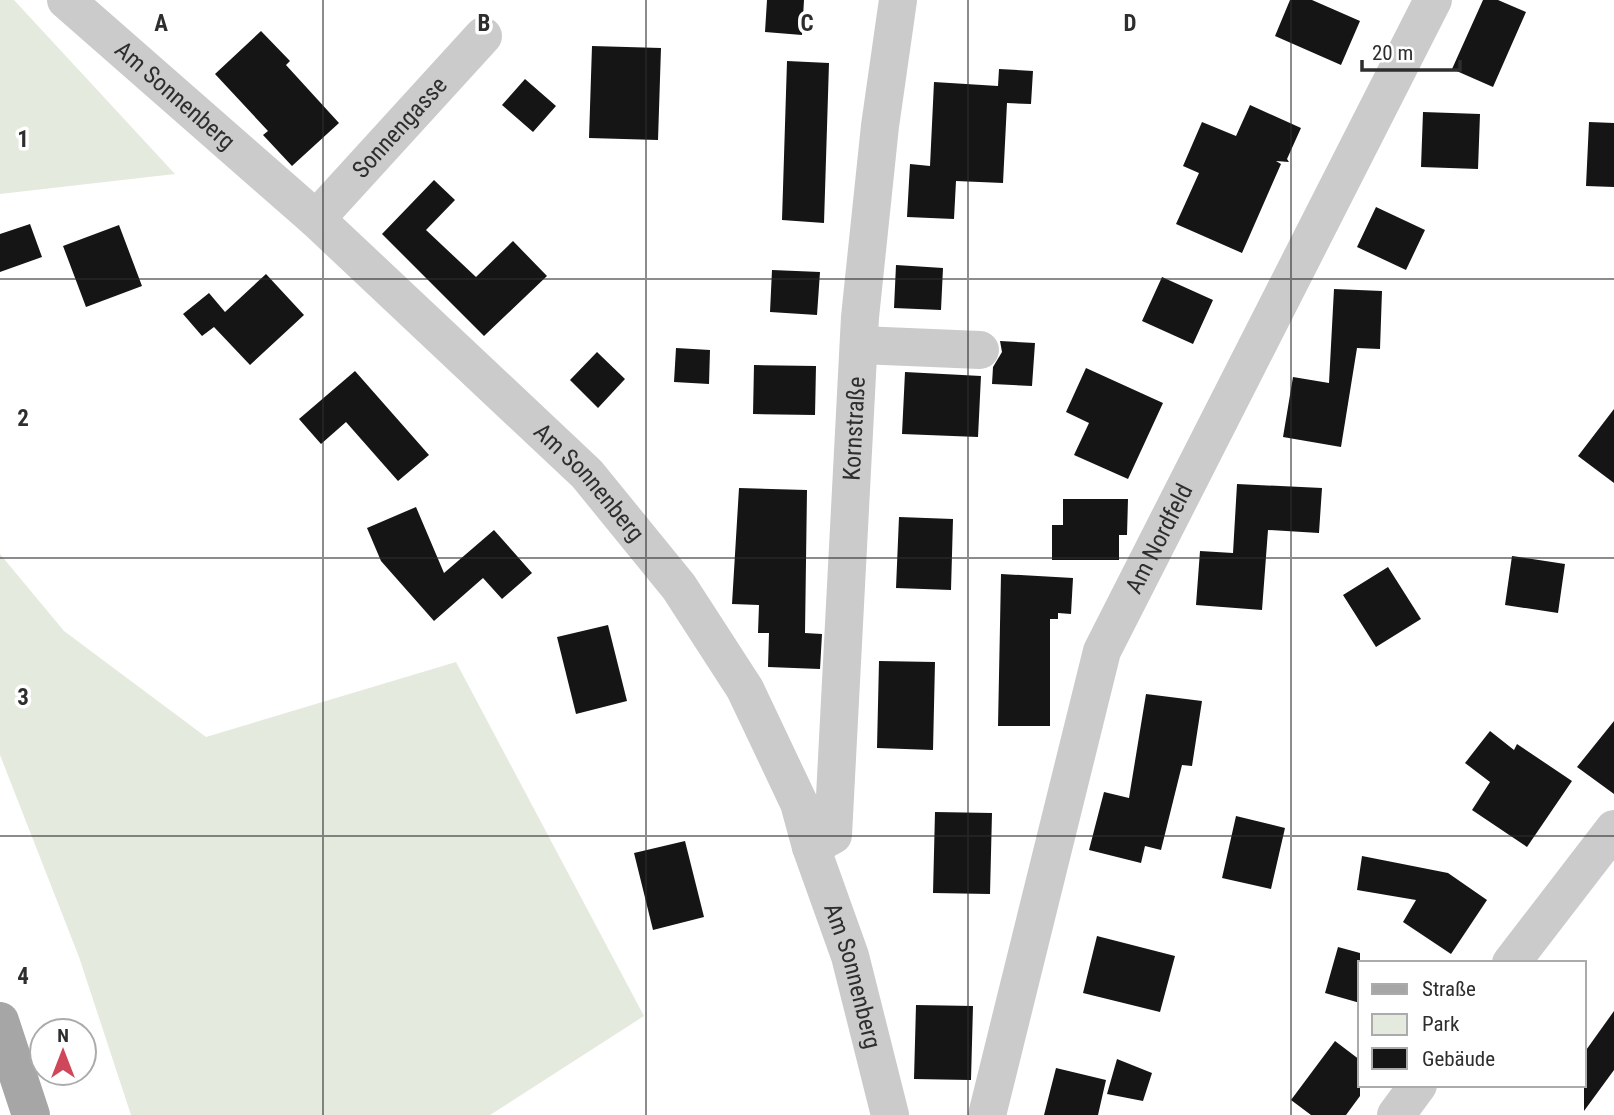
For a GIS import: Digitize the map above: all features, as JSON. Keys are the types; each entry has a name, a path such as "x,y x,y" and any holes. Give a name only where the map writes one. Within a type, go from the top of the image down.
{"main road":[{"path":"0,1021 31,1115"}],"street":[{"name":"Am Sonnenberg","path":"66,0 316,219 587,474 679,587 746,689 799,803 811,847 850,956 890,1115"},
{"name":"Kornstraße","path":"811,847 833,835 860,345 880,126 898,0"},
{"name":"Am Nordfeld","path":"987,1115 1102,651 1433,0"},
{"name":"Sonnengasse","path":"316,219 484,36"},
{"path":"860,345 980,349"},
{"path":"1513,961 1614,829"},
{"path":"1396,1115 1417,1087"}],"green space":[{"path":"0,0 14,0 175,174 0,194"},
{"path":"0,554 64,631 206,737 456,662 644,1016 490,1115 131,1115 79,957 0,755"}],"building":[{"path":"767,0 804,0 802,35 765,32"},
{"path":"1290,0 1312,0 1360,21 1341,65 1275,36"},
{"path":"1483,0 1498,0 1526,12 1493,87 1452,69"},
{"path":"261,31 290,61 286,65 339,123 292,166 263,135 268,131 215,74"},
{"path":"592,46 661,48 658,140 589,138"},
{"path":"787,61 829,63 824,223 782,220"},
{"path":"999,69 1033,71 1031,104 1007,103 1003,183 956,181 954,219 907,217 910,164 930,166 934,82 998,86"},
{"path":"525,79 556,106 533,132 502,105"},
{"path":"1250,105 1301,128 1287,159 1289,162 1276,161 1281,164 1242,253 1176,224 1199,173 1183,166 1202,122 1236,136"},
{"path":"1423,112 1480,114 1478,169 1421,167"},
{"path":"1589,122 1614,123 1614,187 1586,186"},
{"path":"434,180 455,200 426,230 476,277 513,241 547,276 484,336 382,234"},
{"path":"1376,207 1425,230 1406,270 1357,247"},
{"path":"30,224 42,257 0,272 0,234"},
{"path":"119,225 142,286 86,307 63,246"},
{"path":"896,265 943,268 941,310 894,308"},
{"path":"772,270 820,272 817,315 770,312"},
{"path":"266,274 304,315 250,365 214,327 202,336 183,314 209,293 225,312"},
{"path":"1162,277 1213,300 1193,344 1142,321"},
{"path":"1334,289 1382,291 1380,349 1357,348 1341,447 1283,437 1293,377 1329,383"},
{"path":"1000,341 1035,343 1032,386 992,384 993,367 1002,352"},
{"path":"676,348 710,350 709,384 674,382"},
{"path":"597,352 625,379 598,408 570,380"},
{"path":"754,365 816,366 815,415 753,414"},
{"path":"1086,368 1163,403 1128,479 1074,455 1089,423 1066,412"},
{"path":"355,371 429,455 398,481 346,422 321,444 299,419"},
{"path":"905,372 981,376 978,437 902,434"},
{"path":"1614,409 1614,483 1578,456"},
{"path":"1237,484 1322,488 1319,533 1268,530 1262,610 1196,605 1200,551 1233,553"},
{"path":"739,488 807,490 805,633 822,634 820,669 768,667 769,633 758,633 759,605 732,604"},
{"path":"1063,499 1128,499 1127,535 1119,535 1119,560 1052,560 1052,525 1063,525"},
{"path":"416,507 444,573 494,530 532,573 502,599 483,578 434,621 381,561 367,528"},
{"path":"899,517 953,519 951,590 896,588"},
{"path":"1512,556 1565,564 1558,613 1505,605"},
{"path":"1388,567 1421,619 1376,647 1343,595"},
{"path":"1001,574 1073,578 1071,614 1058,613 1058,619 1050,619 1050,726 998,726"},
{"path":"608,625 627,701 576,714 557,637"},
{"path":"879,661 935,662 933,750 877,748"},
{"path":"1146,694 1202,701 1192,766 1182,765 1161,850 1145,846 1141,863 1089,850 1104,792 1129,798"},
{"path":"1614,721 1614,794 1577,767"},
{"path":"1490,731 1514,750 1517,744 1572,781 1527,847 1472,810 1490,782 1465,763"},
{"path":"935,812 992,813 990,894 933,893"},
{"path":"1236,816 1285,828 1271,889 1222,878"},
{"path":"685,841 704,917 653,930 634,853"},
{"path":"1362,856 1448,873 1487,900 1451,954 1403,922 1416,900 1357,890"},
{"path":"1097,936 1175,956 1160,1012 1083,993"},
{"path":"1338,947 1360,953 1358,1002 1325,993"},
{"path":"916,1005 973,1006 971,1080 914,1079"},
{"path":"1614,1011 1614,1070 1584,1111 1586,1087 1586,1050"},
{"path":"1335,1041 1358,1058 1360,1096 1346,1115 1311,1115 1291,1100"},
{"path":"1117,1059 1152,1073 1143,1101 1107,1094"},
{"path":"1056,1068 1106,1080 1098,1115 1044,1115"}]}
